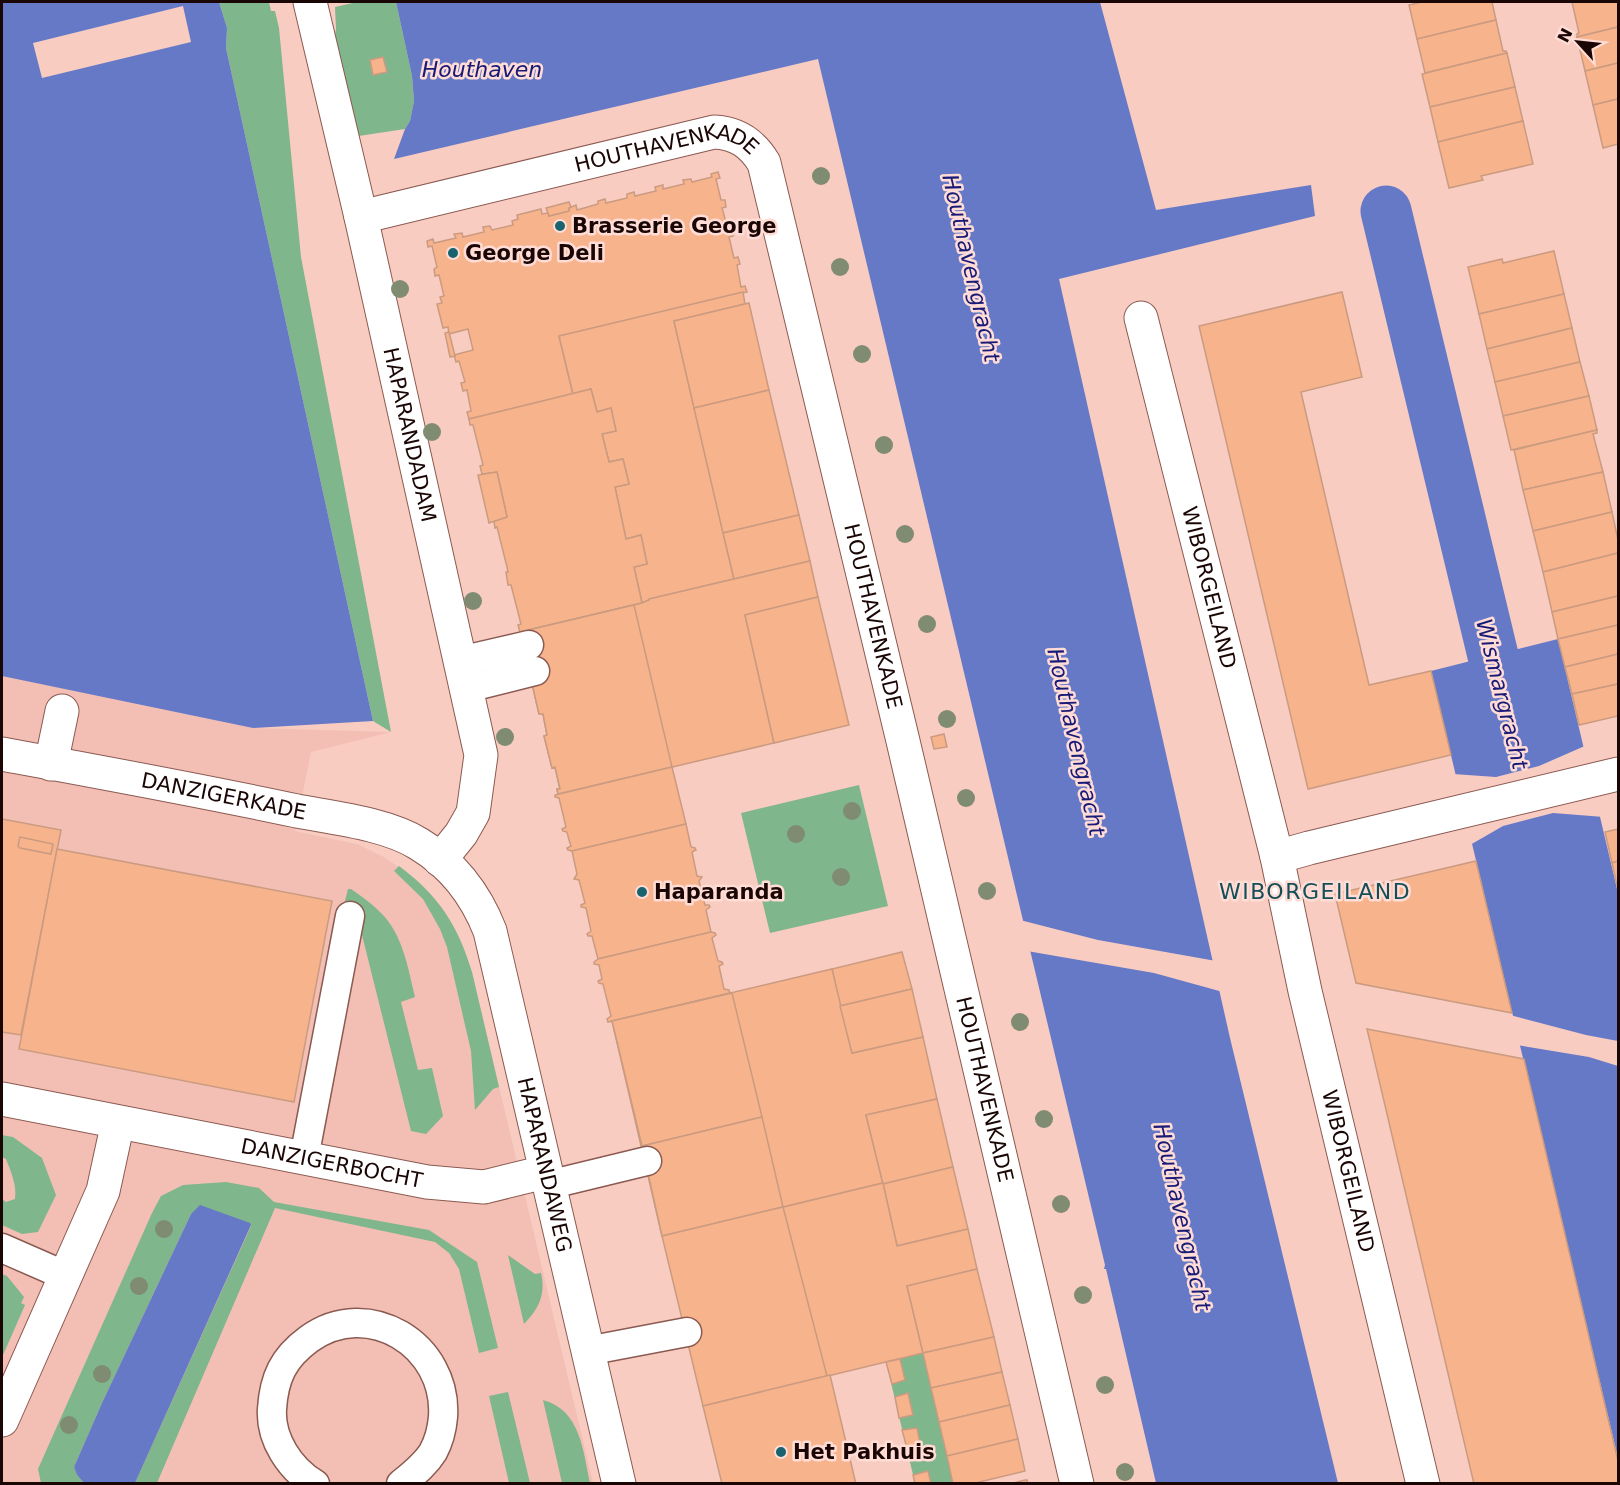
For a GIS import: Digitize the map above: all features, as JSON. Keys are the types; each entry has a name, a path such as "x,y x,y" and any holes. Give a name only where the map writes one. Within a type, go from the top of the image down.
{"street":[{"name":"HAPARANDADAM","path":"310,2 361,217 480,755 473,813 461,834 440,860"},
{"name":"HOUTHAVENKADE","path":"361,217 714,132 738,137 749,144 764,163 1077,1484"},
{"name":"WIBORGEILAND","path":"1141,318 1277,857 1305,991 1423,1484"},
{"path":"51,764 62,711"},
{"name":"DANZIGERKADE","path":"2,754 390,830 419,844 440,860"},
{"path":"1277,857 1611,776"},
{"name":"HAPARANDAWEG","path":"440,860 467,887 490,931 618,1484"},
{"name":"DANZIGERBOCHT","path":"2,1099 427,1182 484,1187 547,1179"},
{"path":"2,1420 103,1191 118,1122"}],"lane":[{"path":"463,675 532,658"},
{"path":"304,1158 350,916"},
{"path":"547,1179 647,1161"},
{"path":"2,1248 66,1276"},
{"path":"315,1484 288,1461 277,1439 272,1415 273,1390 282,1367 297,1348 317,1333 340,1325 365,1323 389,1328 410,1340 427,1358 439,1380 444,1404 442,1428 433,1451 418,1471 401,1484"},
{"path":"587,1351 687,1332"}],"shaded area":[{"path":"2,672 253,728 391,732 311,752 295,831 357,844 384,857 416,879 431,894 444,910 460,938 472,972 593,1483 2,1484"}],"green space":[{"path":"219,2 269,2 271,11 275,11 279,28 301,257 391,732 373,721 226,48 227,28"},
{"path":"357,2 396,2 412,76 414,101 410,121 405,129 352,137 334,41 335,7"},
{"path":"859,785 888,906 770,933 741,813"},
{"path":"399,866 425,888 445,912 460,940 472,972 499,1087 493,1089 475,1110 471,1051 447,947 423,899 394,871"},
{"path":"348,889 370,903 388,921 404,952 415,997 401,1002 418,1070 432,1068 443,1116 426,1134 411,1131 355,907 344,905"},
{"path":"2,1135 13,1137 42,1158 56,1195 38,1232 22,1234 2,1225 2,1199 6,1202 15,1199 15,1194 10,1169 6,1159 2,1157"},
{"path":"226,1182 259,1188 274,1202 429,1230 477,1262 498,1348 479,1353 459,1269 449,1253 435,1242 275,1208 157,1483 135,1483 251,1226 249,1223 196,1211 191,1214 74,1467 84,1483 41,1483 38,1469 161,1196 183,1185"},
{"path":"508,1255 535,1274 541,1273 543,1288 540,1301 534,1313 524,1324"},
{"path":"2,1274 7,1276 24,1297 21,1303 25,1305 3,1355 2,1354"},
{"path":"923,1353 953,1483 915,1483 886,1362"},
{"path":"508,1392 530,1483 509,1483 489,1396"},
{"path":"543,1400 556,1405 573,1422 582,1446 590,1483 562,1483"}],"water":[{"path":"2,2 219,2 227,28 226,48 373,721 253,728 2,676"},
{"path":"396,2 1100,2 1156,210 1311,185 1315,216 1059,279 1230,1038 1338,1483 1156,1483 818,59 394,159 410,121 414,101 412,76"},
{"path":"1558,639 1618,893 1618,1458 1431,671"},
{"path":"200,1205 251,1225 135,1483 84,1483 74,1467 191,1214"}],"pier":[{"path":"183,6 191,42 42,78 33,43"},
{"path":"1587,745 1604,817 1553,813 1503,826 1470,845 1453,774 1496,777 1539,766"},
{"path":"1020,920 1098,940 1216,961 1223,992 1154,973 1027,951"},
{"path":"1510,1015 1618,1041 1618,1066 1589,1057 1517,1045"}],"building":[{"path":"1422,2 1492,2 1496,20 1417,39 1409,5"},
{"path":"1572,2 1618,2 1618,27 1577,37 1579,33"},
{"path":"1496,20 1503,51 1507,53 1425,73 1417,39"},
{"path":"1618,27 1618,63 1585,71 1577,37"},
{"path":"1507,53 1515,87 1430,107 1422,74"},
{"path":"383,57 387,72 373,75 370,60"},
{"path":"1618,63 1618,99 1593,105 1585,71"},
{"path":"1515,87 1523,121 1438,142 1430,107"},
{"path":"1618,99 1618,144 1603,148 1593,105"},
{"path":"1523,121 1533,164 1481,176 1483,180 1449,188 1438,142"},
{"path":"718,172 720,178 716,179 721,200 725,200 726,207 722,208 728,229 732,228 733,236 729,237 734,258 738,257 740,264 737,265 741,287 745,286 747,292 559,336 573,394 469,419 467,412 471,411 467,390 463,391 461,383 465,382 459,361 456,362 454,355 473,350 468,329 449,334 448,327 443,328 437,304 442,303 440,297 444,296 439,275 435,276 434,269 437,267 432,246 428,247 427,241 433,239 434,243 456,238 454,234 462,233 463,237 484,232 483,227 490,226 492,230 513,225 512,221 518,219 517,215 541,209 542,214 548,213 549,216 569,211 569,208 576,205 577,210 598,204 598,201 605,199 606,203 627,198 627,194 634,192 635,196 656,191 655,187 663,185 663,189 684,184 683,180 691,179 692,182 712,177 711,174"},
{"path":"569,202 571,207 569,211 549,216 546,208"},
{"path":"1554,251 1564,294 1479,314 1468,267 1502,259 1503,263"},
{"path":"743,292 745,304 674,321 734,579 649,599 642,603 634,567 647,564 641,535 626,539 615,487 629,484 623,459 609,462 602,434 616,431 611,408 597,412 591,389 573,394 559,336"},
{"path":"1342,292 1362,377 1301,392 1369,685 1431,671 1451,755 1308,789 1199,326"},
{"path":"1564,294 1572,328 1487,349 1479,314"},
{"path":"749,303 769,390 694,408 674,321"},
{"path":"1572,328 1580,362 1495,382 1487,349"},
{"path":"449,332 455,356 450,357 445,333"},
{"path":"1580,362 1589,396 1503,416 1495,382"},
{"path":"591,389 597,412 611,408 616,431 602,434 609,462 623,459 629,484 615,487 626,539 641,535 647,564 634,567 642,603 520,632 518,625 521,624 511,585 508,585 507,567 497,527 495,528 494,521 507,517 497,472 482,474 480,466 483,465 473,425 470,425 469,419"},
{"path":"769,390 799,515 723,533 694,408"},
{"path":"1589,396 1597,430 1511,450 1503,416"},
{"path":"1597,430 1597,433 1593,434 1603,472 1523,490 1514,450"},
{"path":"497,472 507,517 489,523 478,475"},
{"path":"1603,472 1612,512 1533,531 1523,490"},
{"path":"1612,512 1618,540 1618,553 1543,572 1533,531"},
{"path":"799,515 810,561 734,579 723,533"},
{"path":"1618,553 1618,596 1552,612 1543,572"},
{"path":"810,561 818,597 745,615 774,743 558,794 557,789 560,789 555,767 552,768 544,736 547,735 543,714 539,714 520,632"},
{"path":"1618,596 1618,625 1558,639 1552,612"},
{"path":"818,597 849,725 774,743 745,615"},
{"path":"634,605 672,767 558,794 557,789 560,789 555,767 552,768 544,736 547,735 543,714 539,714 520,632"},
{"path":"1618,625 1618,654 1565,667 1558,639"},
{"path":"1618,654 1618,684 1572,694 1565,667"},
{"path":"1618,684 1618,716 1579,725 1572,694"},
{"path":"944,734 947,747 934,749 931,737"},
{"name":"Haparanda","path":"672,767 686,824 572,851 568,850 567,848 571,846 567,832 562,829 566,827 559,798 555,795"},
{"path":"2,819 61,830 21,1035 2,1032"},
{"name":"Haparanda","path":"686,824 691,847 696,850 692,852 697,876 702,877 699,881 705,905 710,907 706,910 711,932 598,959 592,936 587,934 591,931 586,908 581,907 585,903 579,880 574,879 577,874 572,851"},
{"path":"1618,829 1618,861 1612,863 1605,832"},
{"path":"20,837 53,844 51,854 20,848 18,846"},
{"path":"57,849 332,901 294,1102 19,1049"},
{"path":"1476,861 1512,1013 1356,983 1335,894"},
{"path":"1618,861 1618,890 1612,863"},
{"name":"Haparanda","path":"711,932 716,935 712,938 718,961 723,964 719,966 724,989 729,990 730,993 608,1022 607,1019 611,1016 603,984 598,981 602,979 599,965 594,962 598,959"},
{"path":"902,952 912,989 840,1006 832,969"},
{"path":"832,969 852,1053 923,1037 937,1099 866,1115 883,1183 662,1236 612,1021"},
{"path":"912,989 923,1037 852,1053 840,1006"},
{"path":"732,993 762,1117 642,1146 612,1021"},
{"path":"1367,1029 1524,1059 1618,1461 1618,1484 1474,1484"},
{"path":"937,1099 953,1167 883,1184 866,1115"},
{"path":"762,1117 783,1207 662,1236 642,1146"},
{"path":"953,1167 968,1229 897,1246 883,1184"},
{"path":"883,1183 897,1246 968,1229 977,1269 907,1286 923,1353 758,1393 752,1368 782,1361 781,1357 784,1357 779,1335 792,1332 788,1317 689,1341 685,1323 751,1307 745,1283 774,1276 770,1255 759,1257 755,1238 723,1245 717,1223"},
{"path":"783,1207 827,1376 703,1406 662,1236"},
{"path":"977,1269 994,1337 923,1353 907,1286"},
{"path":"994,1337 1002,1372 931,1388 923,1353"},
{"path":"900,1359 905,1380 892,1384 886,1362"},
{"path":"1002,1372 1010,1405 939,1422 931,1388"},
{"name":"Het Pakhuis","path":"830,1375 856,1484 722,1484 703,1406"},
{"path":"908,1393 913,1415 899,1418 895,1397"},
{"path":"1010,1405 1018,1439 947,1456 939,1422"},
{"path":"917,1428 921,1448 908,1452 902,1430"},
{"path":"1018,1439 1025,1471 971,1484 953,1484 947,1456"},
{"path":"928,1471 931,1484 915,1484 913,1475"},
{"path":"1025,1480 1028,1484 1010,1484"}],"waterway":[{"name":"Wismargracht","path":"1386,211 1509,722"}],"place":[{"name":"Brasserie George","path":"560,226"},
{"name":"George Deli","path":"453,253"},
{"name":"Haparanda","path":"642,892"},
{"name":"Het Pakhuis","path":"781,1452"}],"district":[{"name":"WIBORGEILAND","path":"1315,891"}],"water label":[{"name":"Houthaven","path":"482,69"},
{"name":"Houthavengracht","path":"971,268"},
{"name":"Houthavengracht","path":"1076,742"},
{"name":"Houthavengracht","path":"1182,1217"}]}
